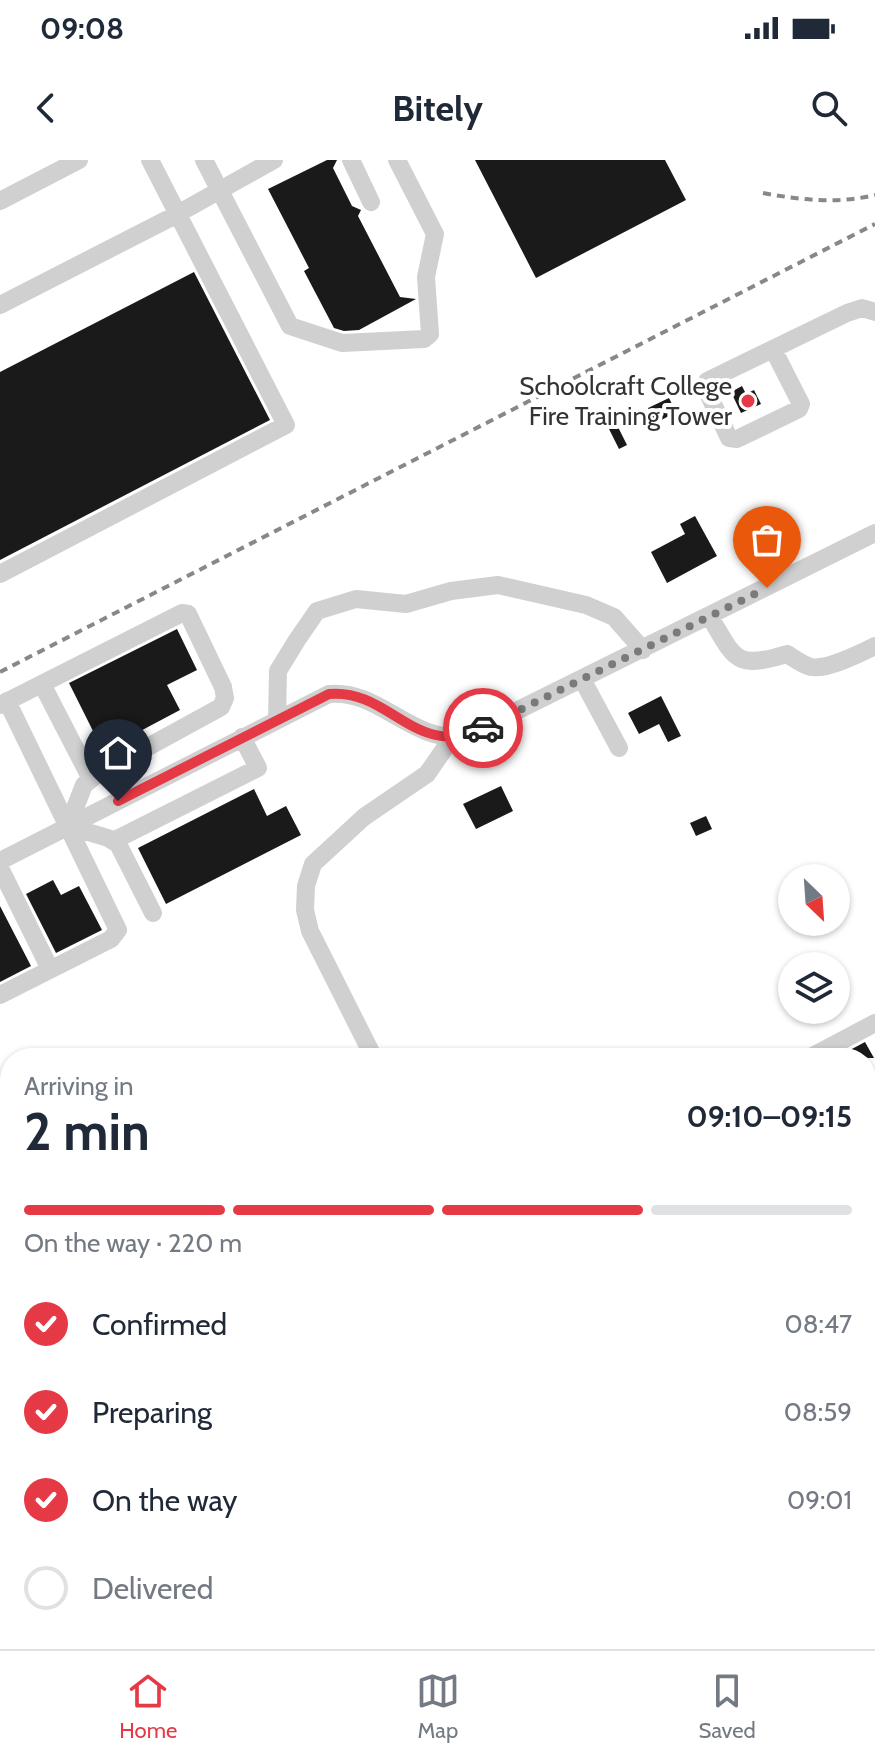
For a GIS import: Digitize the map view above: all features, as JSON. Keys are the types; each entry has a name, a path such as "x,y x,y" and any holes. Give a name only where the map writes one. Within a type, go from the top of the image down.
{"street":[{"path":"0,201 79,160"},
{"path":"0,574 286,425 150,160"},
{"path":"204,160 290,326 342,343 424,339 430,334 426,277 435,234 397,160"},
{"path":"0,305 178,214 274,160"},
{"path":"351,160 371,202"},
{"path":"773,349 801,404 799,409 737,439 729,438 705,387 707,381 847,313 862,308 875,312"},
{"path":"0,861 329,694 348,693 366,700 441,738 466,736 875,533"},
{"path":"277,719 278,671 297,640 317,611 356,599 406,604 451,591 498,585 586,605 614,617 643,650"},
{"path":"0,995 111,939 118,930 3,703 182,613 188,614 223,687 225,698 221,707 113,764 91,779 84,785 68,826"},
{"path":"710,617 734,657 746,662 787,654 809,667 818,667 855,656 875,646"},
{"path":"582,679 619,748"},
{"path":"42,684 91,779"},
{"path":"113,841 258,768 242,737"},
{"path":"369,1048 310,931 305,910 306,886 313,864 364,817 427,774 452,738"},
{"path":"68,826 118,844 153,913"},
{"path":"0,868 50,969"},
{"path":"828,1048 875,1023"}],"building":[{"path":"327,160 337,160 333,168 352,206 361,210 358,216 400,297 416,299 359,330 334,328 304,271 309,268 268,189"},
{"path":"475,160 665,160 686,200 536,278"},
{"path":"194,272 270,420 0,560 0,372"},
{"name":"Schoolcraft College Fire Training Tower","path":"742,386 746,394 754,390 761,404 741,413 731,392"},
{"path":"669,398 676,412 656,423 648,408"},
{"path":"617,425 627,445 619,449 609,429"},
{"path":"695,516 717,556 667,583 651,552 685,534 680,524"},
{"path":"177,629 197,670 167,685 180,710 114,745 97,739 69,683"},
{"path":"661,696 681,736 668,742 659,724 639,734 628,713"},
{"path":"501,786 513,811 476,829 463,804"},
{"path":"254,789 267,816 286,806 301,835 166,904 138,848"},
{"path":"706,816 712,829 696,836 690,823"},
{"path":"53,880 61,895 79,886 102,930 56,953 26,894"},
{"path":"0,906 31,966 0,982"},
{"path":"865,1042 868,1048 854,1048"}],"railway":[{"path":"763,193 819,200 875,195"},
{"path":"0,672 875,224"}],"way so far":[{"path":"483,728 767,588"}],"place":[{"name":"Schoolcraft College Fire Training Tower","path":"748,401"}],"route":[{"path":"118,801 329,694 348,693 356,696 441,738 466,736 483,728"}]}
